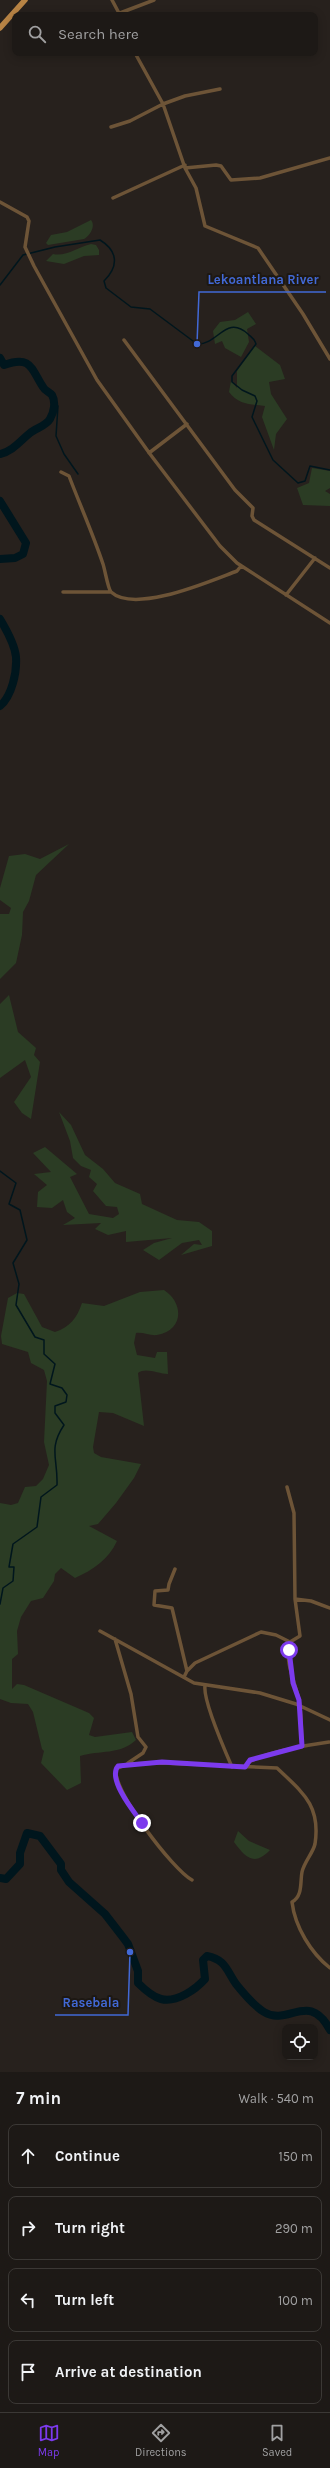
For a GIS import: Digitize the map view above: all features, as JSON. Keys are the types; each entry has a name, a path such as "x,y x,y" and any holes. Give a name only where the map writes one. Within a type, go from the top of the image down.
{"main road":[{"path":"14,12 25,0"},
{"path":"0,28 12,15"}],"street":[{"path":"112,0 119,12"},
{"path":"125,12 154,0"},
{"path":"137,56 163,104 185,167 196,188 205,226 213,231 258,248 303,314 330,359"},
{"path":"111,127 130,121 163,104 185,96 220,89"},
{"path":"113,198 185,167 221,166 231,180 255,178 330,158"},
{"path":"0,202 27,217 29,221 26,250 97,380 149,453 220,546 241,566 330,623"},
{"path":"124,340 235,490 253,508 252,516 254,520 330,568"},
{"path":"149,453 186,424"},
{"path":"61,472 69,476 97,547 111,592"},
{"path":"286,595 315,558"},
{"path":"63,592 111,592 131,599 158,598 237,571 241,566"},
{"path":"287,1488 294,1512 295,1599 300,1636 290,1642"},
{"path":"175,1569 168,1590 155,1590 154,1605 172,1608 187,1671"},
{"path":"295,1599 311,1600 330,1608"},
{"path":"100,1631 194,1683 205,1686 251,1691 300,1706 330,1720"},
{"path":"184,1677 187,1671 195,1663 261,1632 276,1635 290,1642"},
{"path":"115,1639 131,1694 138,1737 146,1747 143,1753 127,1764"},
{"path":"290,1642 290,1668 300,1706 302,1746"},
{"path":"205,1686 205,1693 215,1724 232,1767"},
{"path":"245,1767 250,1760 302,1746 329,1742"},
{"path":"192,1880 173,1864 155,1843 122,1794 115,1773 118,1766 127,1764 170,1763 277,1768 311,1803 314,1817 315,1843 302,1873 298,1896 292,1902 296,1923 300,1930 322,1962 330,1968"}],"green space":[{"path":"91,220 93,225 92,231 84,239 48,245 46,243 51,235 67,232"},
{"path":"91,244 96,245 99,250 99,255 84,256 64,264 46,261 53,254 58,255 67,253"},
{"path":"248,312 256,324 247,329 249,342 241,357 225,348 222,341 215,344 213,331 220,322 235,320"},
{"path":"255,346 280,365 285,379 269,382 271,394 287,419 276,434 274,450 262,417 265,406 241,402 229,392 231,381 237,388 237,371"},
{"path":"312,468 330,471 330,488 325,491 330,494 330,506 303,505 297,488 309,483"},
{"path":"69,844 36,875 29,901 23,912 22,935 16,963 0,979 0,914 9,914 11,908 0,900 0,888 9,856 25,854 40,859"},
{"path":"9,995 18,1032 36,1048 34,1055 40,1062 31,1119 22,1113 14,1102 31,1077 25,1060 0,1078 0,1004"},
{"path":"59,1112 71,1125 85,1155 103,1169 115,1183 140,1194 142,1204 177,1220 199,1222 212,1231 212,1246 181,1255 194,1244 202,1245 199,1240 182,1243 159,1260 143,1250 154,1243 172,1238 126,1242 126,1231 108,1235 95,1229 101,1223 63,1225 75,1218 67,1212 63,1200 52,1208 37,1207 38,1192 47,1185 34,1174 51,1172 33,1153 45,1147 77,1174 70,1177 89,1214 113,1218 119,1214 117,1207 106,1206 93,1191 97,1184 89,1177 91,1170 81,1166 73,1158 70,1141"},
{"path":"164,1290 171,1295 178,1309 176,1322 172,1328 157,1335 136,1333 134,1343 137,1355 155,1358 157,1352 167,1352 168,1374 148,1371 141,1371 138,1373 144,1426 113,1413 99,1412 93,1447 94,1453 101,1457 141,1464 134,1478 116,1503 98,1524 89,1526 117,1541 105,1559 82,1575 75,1578 61,1568 55,1574 54,1581 43,1598 31,1601 21,1617 17,1631 18,1654 12,1659 12,1689 17,1684 24,1685 89,1713 94,1718 89,1735 95,1737 132,1732 136,1740 130,1745 117,1750 80,1756 81,1783 67,1790 41,1763 44,1751 42,1749 33,1712 28,1704 11,1703 0,1699 0,1503 11,1505 18,1503 25,1487 36,1486 43,1479 49,1465 44,1442 47,1381 44,1370 31,1363 28,1352 2,1344 1,1336 8,1298 17,1293 24,1294 42,1327 55,1332 69,1325 78,1313 82,1303 104,1306 140,1292"},
{"path":"238,1831 249,1841 270,1850 259,1858 254,1859 246,1856 234,1842"}],"waterway":[{"path":"0,285 23,255 55,247 100,240 110,249 114,259 112,270 104,281 106,288 131,307 150,309 197,344 211,340 222,332 234,327 240,329 253,338 256,344 232,376 232,382 242,390 255,396 257,401 252,417 273,460 298,483 305,481 310,466 330,470"},
{"path":"0,358 4,365 13,362 20,362 30,366 44,388 52,395 54,404 53,413 48,421 30,433 13,448 0,454"},
{"path":"55,403 58,406 56,436 64,454 78,474"},
{"path":"0,501 26,543 23,554 15,558 0,559"},
{"path":"0,619 12,642 16,657 15,676 11,690 0,706"},
{"path":"0,1171 16,1183 9,1204 20,1210 27,1240 13,1263 19,1284 16,1305 35,1337 44,1340 44,1354 55,1364 50,1384 62,1388 67,1395 66,1402 55,1406 55,1413 64,1425 59,1433 55,1447 57,1485 41,1497 37,1527 13,1544 9,1567 14,1567 13,1581 3,1588 0,1604"},
{"path":"0,1878 6,1879 20,1864 20,1853 27,1833 40,1836 61,1864 61,1870 69,1882 105,1914 128,1944 138,1971 138,1983 152,1995 161,1999 173,1999 180,1997 197,1987 205,1979 203,1960 207,1956 222,1963 242,1992 252,2003 264,2012 281,2016 306,2011 314,2012 322,2018 330,2030"}],"place":[{"name":"Lekoantlana River","path":"197,344"},
{"name":"Rasebala","path":"130,1952"}],"route":[{"path":"142,1823 119,1788 115,1773 118,1766 135,1763 162,1762 245,1767 246,1763 250,1760 302,1746 299,1712 300,1706 294,1688 290,1668 289,1650"}]}
